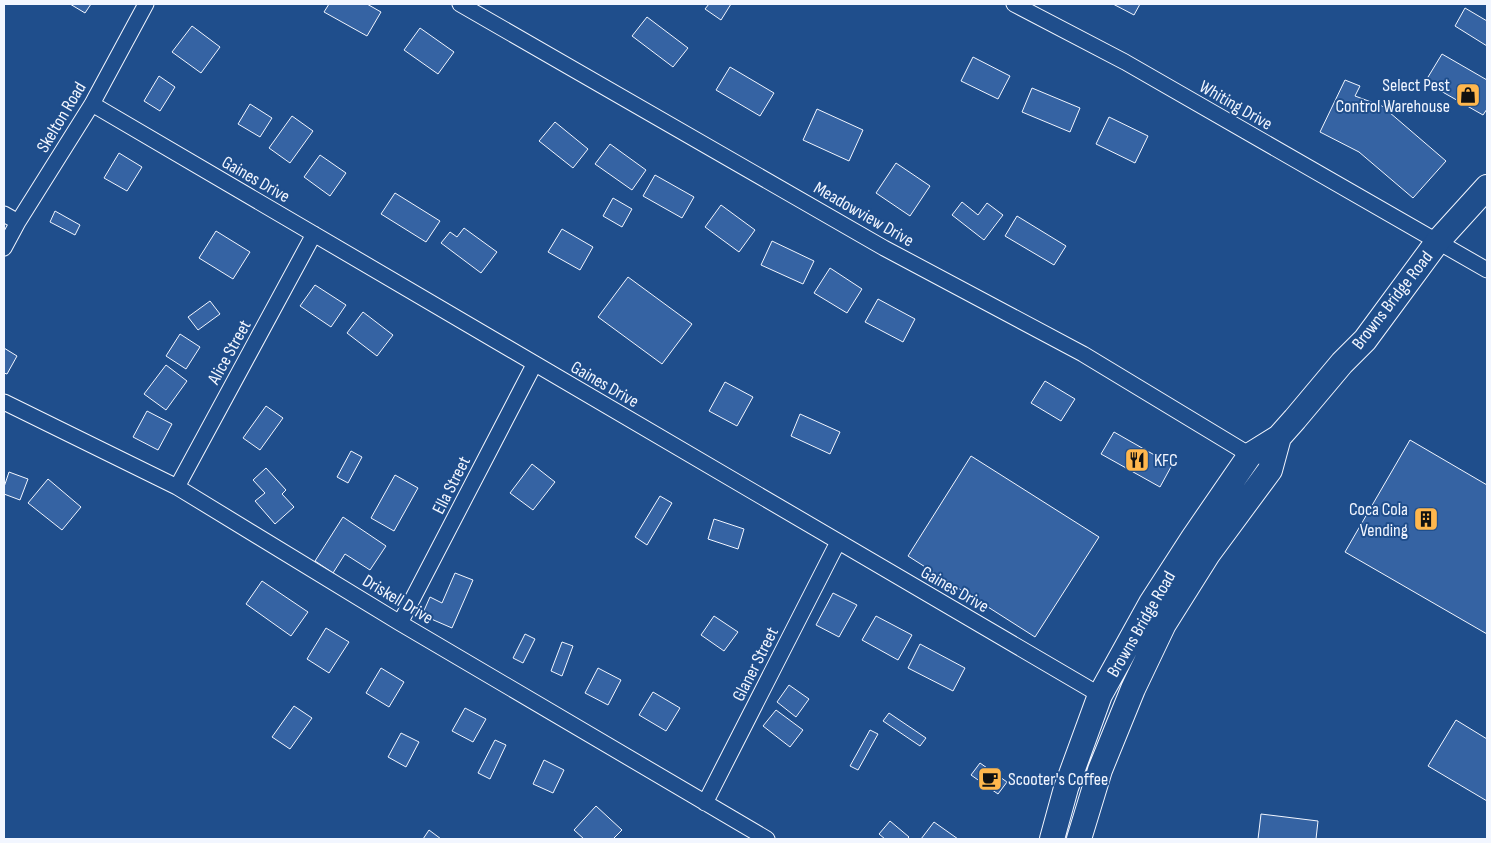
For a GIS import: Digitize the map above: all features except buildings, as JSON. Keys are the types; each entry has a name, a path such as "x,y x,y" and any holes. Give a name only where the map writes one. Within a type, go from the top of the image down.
{"main road":[{"name":"Browns Bridge Road","path":"1052,839 1066,788 1100,695 1151,603 1250,455 1279,437 1342,363 1365,340 1438,242 1487,187"},
{"name":"Browns Bridge Road","path":"1079,839 1100,770 1133,689 1164,624 1208,554 1270,470 1279,437"}],"street":[{"name":"Skelton Road","path":"4,248 18,222 92,104 146,4"},
{"name":"Meadowview Drive","path":"460,4 884,248 1083,354 1250,455"},
{"name":"Whiting Drive","path":"1014,4 1125,62 1487,270"},
{"name":"Gaines Drive","path":"92,104 1100,695"},
{"path":"4,214 18,222"},
{"name":"Alice Street","path":"177,487 314,234"},
{"name":"Ella Street","path":"400,623 534,364"},
{"name":"Driskell Drive","path":"4,402 177,487 400,623 767,839"},
{"name":"Glaner Street","path":"705,803 838,542"}],"place":[{"name":"Select Pest Control Warehouse","path":"1468,95"},
{"name":"KFC","path":"1137,460"},
{"name":"Coca Cola Vending","path":"1426,519"},
{"name":"Scooter's Coffee","path":"990,779"}]}
